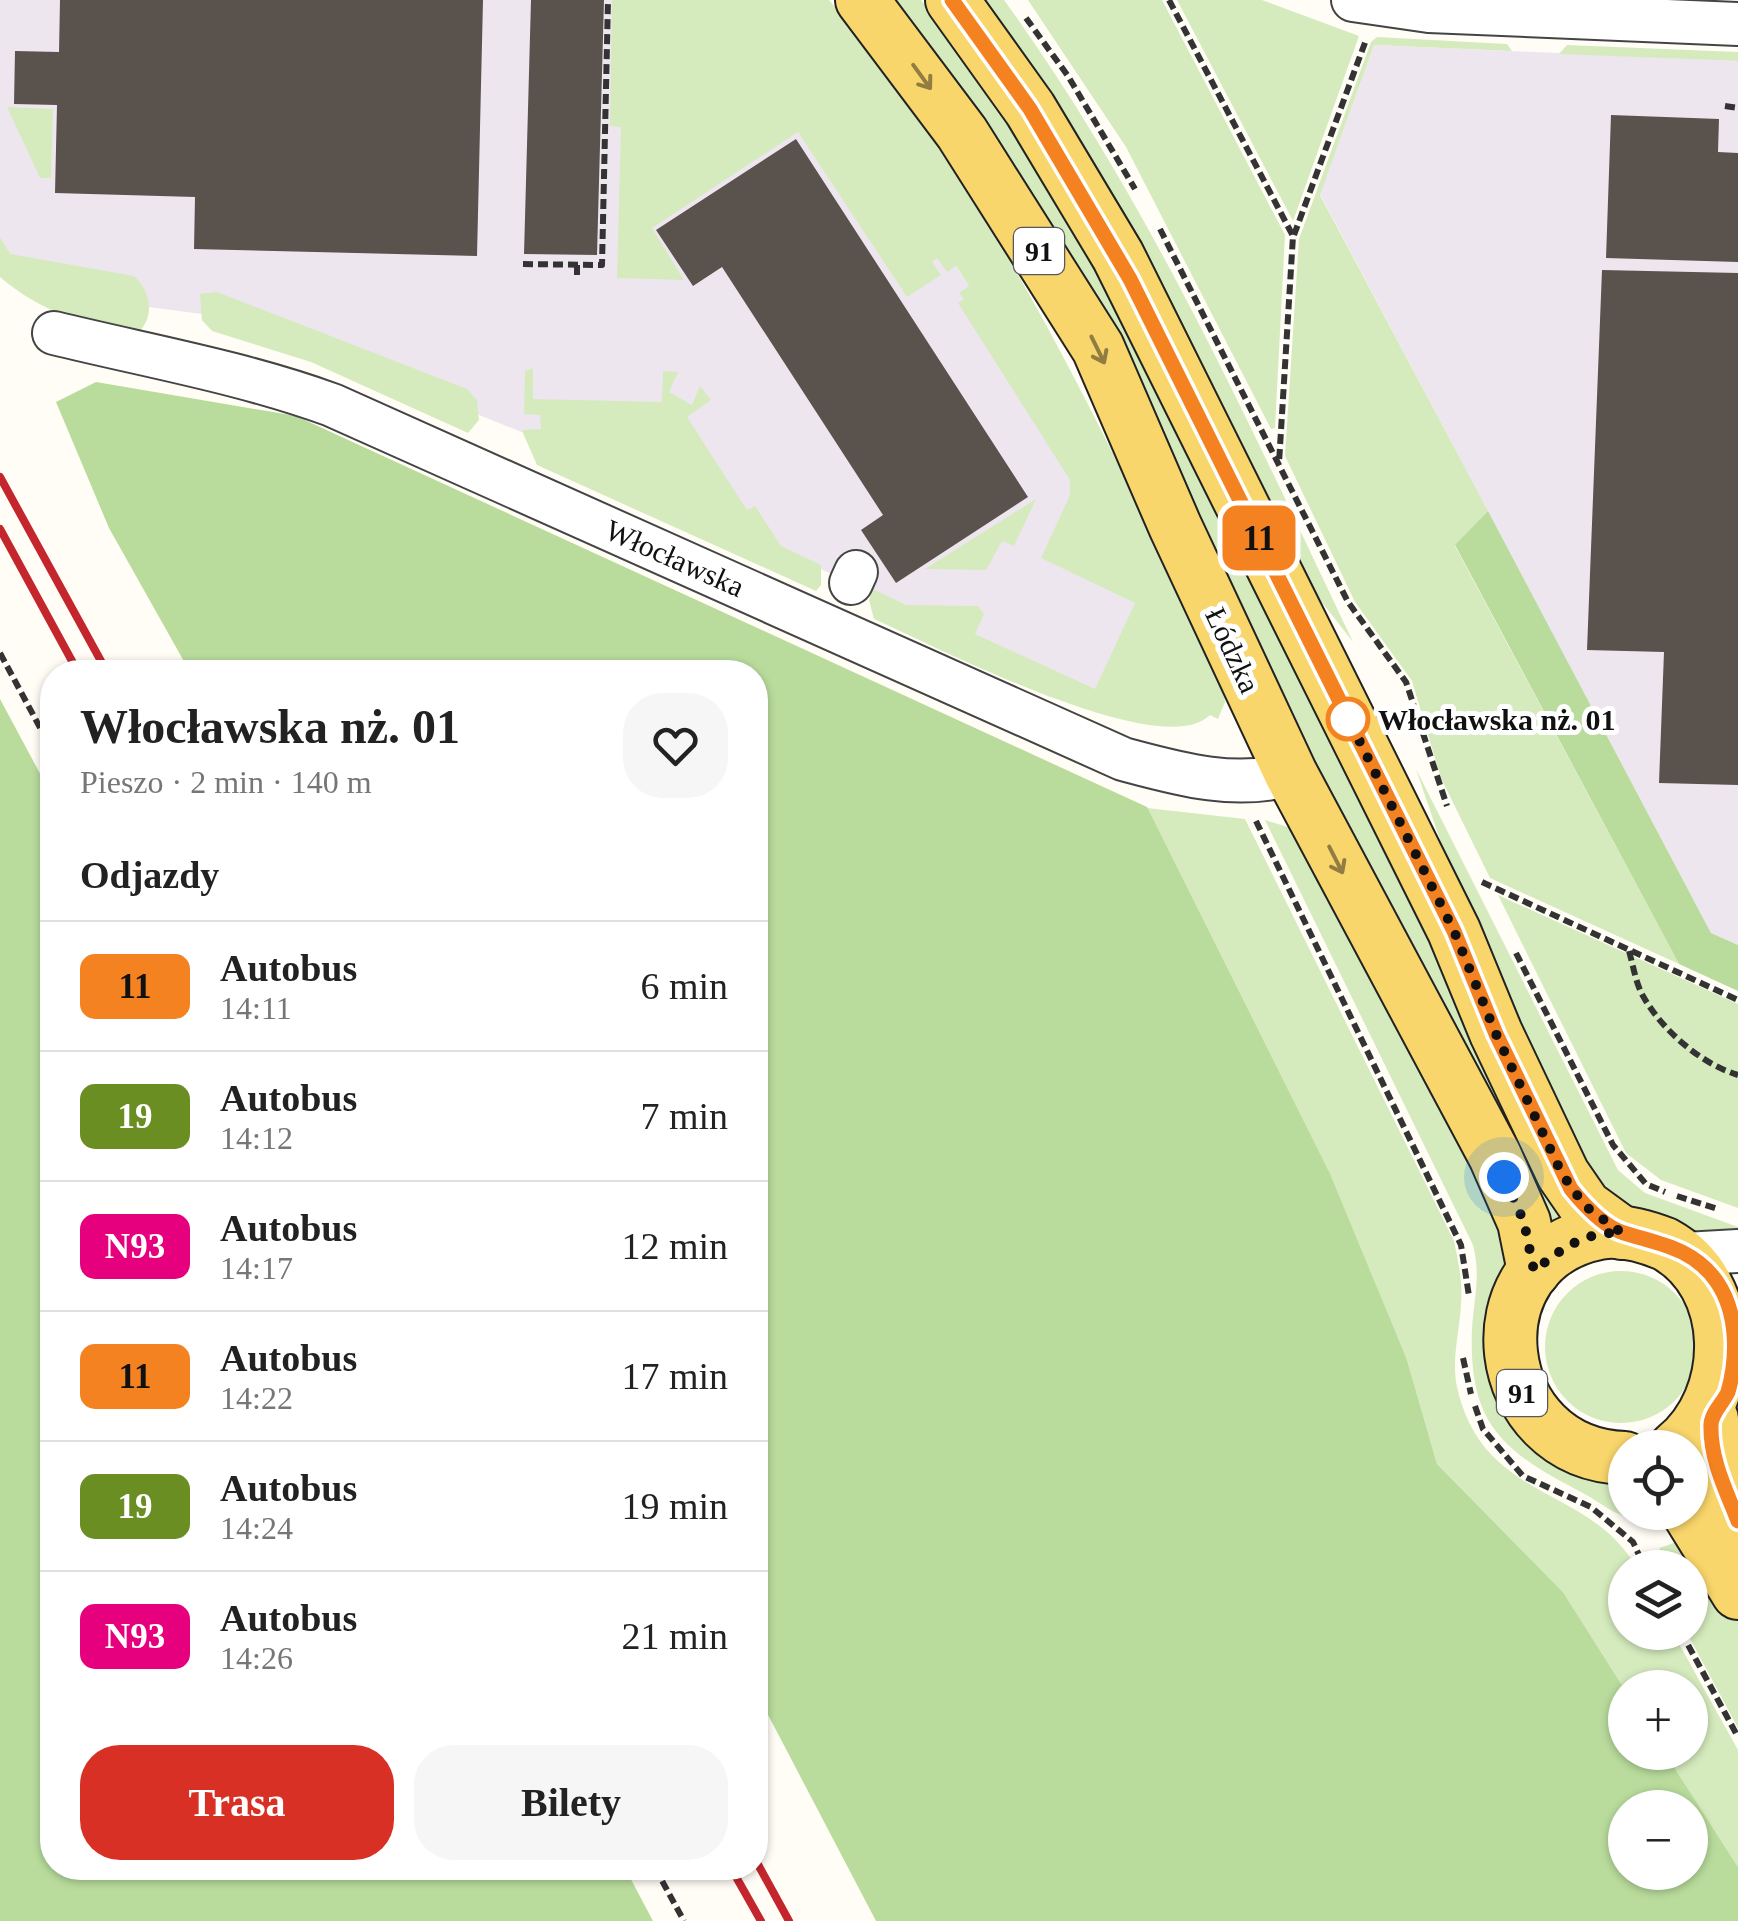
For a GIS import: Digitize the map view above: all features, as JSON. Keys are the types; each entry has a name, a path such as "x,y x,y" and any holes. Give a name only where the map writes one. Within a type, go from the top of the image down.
{"main road":[{"name":"Łódzka","path":"862,0 962,134 1081,317 1292,774 1495,1156 1524,1222 1534,1271"},
{"name":"91","path":"952,0 1030,109 1142,302 1454,931 1496,1034 1562,1174 1585,1206 1622,1233"},
{"name":"91","path":"1608,1456 1594,1455 1562,1441 1538,1420 1511,1363 1510,1333 1517,1301 1534,1271 1560,1250 1586,1237 1622,1233 1655,1239 1685,1254 1717,1282 1737,1328 1735,1374 1695,1430"},
{"name":"91","path":"1708,1453 1716,1463 1738,1520"},
{"path":"1699,1530 1738,1594"}],"street":[{"path":"1361,15 1429,11 1738,24"},
{"name":"Włocławska","path":"54,333 168,361 240,373 332,405 1123,759 1181,775 1237,782 1292,774"},
{"path":"1685,1254 1738,1251"}],"path":[{"path":"523,264 602,265 608,0"},
{"path":"1169,0 1294,236"},
{"path":"1024,15 1068,76 1138,193"},
{"path":"1279,464 1294,236 1361,15"},
{"path":"1725,106 1738,108"},
{"path":"1158,227 1348,602 1406,682 1435,780 1450,814"},
{"path":"578,265 578,277"},
{"path":"0,653 40,728"},
{"path":"1237,782 1461,1244 1469,1291 1467,1310"},
{"path":"1474,864 1483,886 1738,1000"},
{"path":"1510,941 1627,1166 1664,1192 1723,1211"},
{"path":"1629,950 1642,995 1668,1026 1720,1070 1738,1076"},
{"path":"1464,1348 1463,1368 1483,1429 1523,1476 1591,1507 1633,1542 1637,1550"},
{"path":"1691,1650 1738,1737"},
{"path":"662,1880 684,1921"}],"shaded area":[{"path":"0,0 744,0 848,105 969,286 1172,637 1107,700 519,431 240,319 18,290 0,270"},
{"path":"1374,45 1738,61 1738,945 1711,933 1320,194"}],"green space":[{"path":"612,0 829,0 947,159 999,242 1092,411 1222,677 1225,702 1218,719 1210,715 1184,726 1145,724 1098,713 993,674 874,619 869,600 873,589 906,605 978,606 984,614 975,634 1095,689 1135,603 1041,558 1070,495 1070,480 958,303 964,299 959,293 969,286 956,266 947,272 937,258 932,262 941,275 907,297 798,132 652,228 684,280 617,278 621,127 610,126"},
{"path":"891,0 921,0 1004,105 1099,269 1568,1221 1541,1227 1079,277 982,116"},
{"path":"982,0 1004,0 1105,153 1193,313 1353,642 1310,587"},
{"path":"1028,0 1162,0 1285,235 1275,428 1271,429 1126,147"},
{"path":"1177,0 1262,0 1359,36 1293,221"},
{"path":"1377,37 1507,44 1512,51 1374,45 1320,195 1488,511 1455,546 1679,964 1490,878 1441,778 1412,681 1355,602 1285,456 1299,239 1371,42"},
{"path":"1567,45 1738,52 1738,61 1559,54"},
{"path":"7,107 53,109 51,178 40,178"},
{"path":"0,237 10,254 134,276 147,297 147,321 136,334 64,315 32,300 0,277"},
{"path":"217,292 467,389 477,400 479,420 468,433 311,362 212,331 202,320 200,294"},
{"path":"533,368 533,399 662,402 663,371 678,372 669,392 692,405 700,386 711,400 687,417 747,510 755,506 781,546 821,565 821,585 816,591 537,465 523,433 541,429 540,415 524,414 525,371"},
{"path":"96,382 296,416 1147,807 1330,1174 1407,1360 1437,1464 1563,1592 1612,1670 1608,1670 1608,1770 1676,1770 1689,1790 1608,1790 1608,1890 1708,1890 1708,1820 1738,1867 1738,1921 876,1921 768,1715 768,660 183,660 109,528 56,402"},
{"path":"1036,499 1014,546 1002,541 986,570 925,569"},
{"path":"1488,511 1711,933 1738,945 1738,991 1679,964 1455,545"},
{"path":"0,699 40,774 40,1880 631,1880 653,1921 0,1921"},
{"path":"1416,769 1618,1170 1645,1193 1738,1227 1738,1238 1693,1234 1590,1188 1453,878"},
{"path":"1147,808 1245,819 1454,1241 1461,1295 1455,1376 1470,1425 1489,1453 1513,1473 1592,1521 1623,1550 1608,1550 1608,1650 1682,1650 1694,1670 1612,1670 1563,1592 1437,1464 1407,1360"},
{"path":"1265,820 1294,829 1510,1229 1501,1406 1512,1424 1538,1450 1569,1468 1608,1481 1608,1507 1512,1449 1485,1413 1472,1362 1477,1277 1473,1245"},
{"path":"1498,895 1738,1004 1738,1208 1661,1180 1626,1153"},
{"path":"1621,1271 1650,1277 1674,1294 1691,1318 1697,1347 1691,1376 1674,1400 1650,1417 1621,1423 1592,1417 1568,1400 1551,1376 1545,1347 1551,1318 1568,1294 1592,1277"},
{"path":"1687,1538 1694,1550 1659,1550"},
{"path":"1708,1572 1738,1621 1738,1728 1696,1650 1708,1650"},
{"path":"1708,1696 1738,1750 1738,1867 1708,1820 1708,1790 1689,1790 1676,1770 1708,1770"}],"building":[{"path":"60,0 483,0 477,256 194,249 195,197 55,193 57,105 14,104 15,51 59,52"},
{"path":"531,0 604,0 597,255 524,254"},
{"path":"1611,115 1719,119 1718,152 1738,153 1738,262 1606,258"},
{"path":"796,139 1028,497 896,583 861,530 883,515 722,267 693,286 656,230"},
{"path":"1602,270 1738,273 1738,785 1659,783 1664,652 1587,650"}],"railway":[{"path":"0,477 100,660"},
{"path":"0,529 71,660"},
{"path":"738,1880 761,1921"},
{"path":"767,1880 789,1921"}],"bus line":[{"name":"11","path":"952,0 1030,109 1142,302 1454,931 1496,1034 1562,1174 1585,1206 1622,1233 1677,1248 1707,1269 1717,1282 1730,1310 1737,1344 1735,1374 1711,1426 1716,1463 1738,1521"}],"place":[{"name":"Włocławska nż. 01","path":"1348,719"}],"route":[{"path":"1348,719 1346,714 1454,931 1496,1034 1562,1174 1585,1206 1622,1233 1586,1237 1560,1250 1534,1271 1524,1222 1504,1177"}]}
